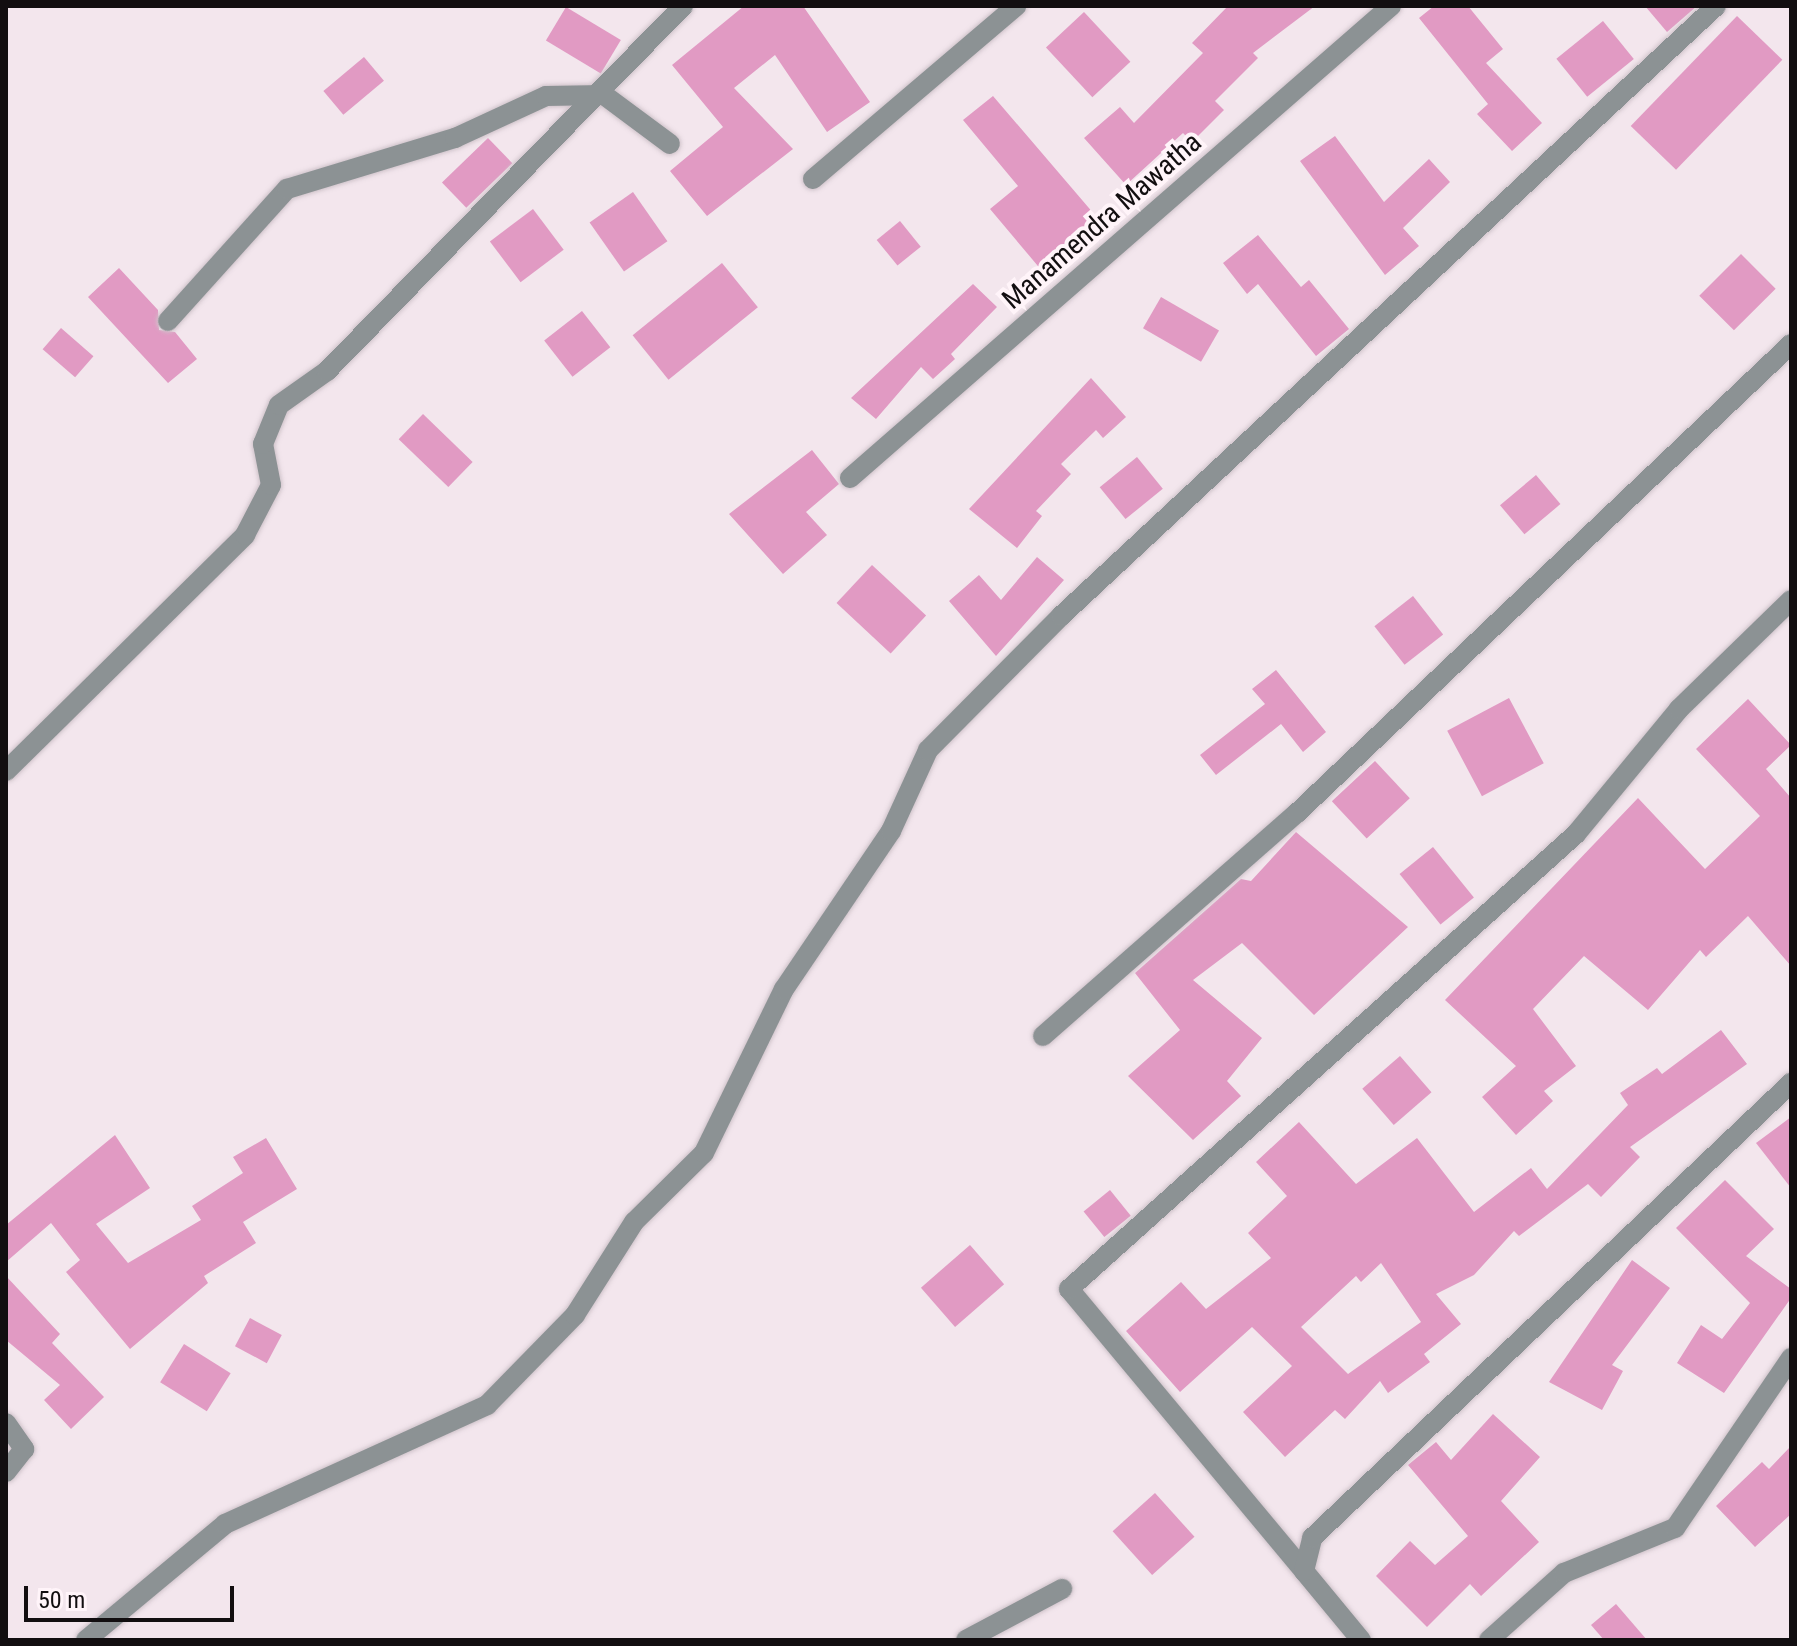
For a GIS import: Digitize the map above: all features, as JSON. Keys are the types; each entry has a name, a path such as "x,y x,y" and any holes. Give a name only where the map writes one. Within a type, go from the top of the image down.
{"street":[{"path":"6,771 245,535 271,485 263,444 279,405 327,371 604,95 683,6"},
{"path":"813,179 1016,6"},
{"name":"Manamendra Mawatha","path":"850,478 1391,6"},
{"path":"86,1640 225,1524 487,1405 575,1315 634,1222 704,1153 784,989 891,831 928,750 1061,616 1716,6"},
{"path":"168,321 287,189 455,138 546,96 604,95 670,144"},
{"path":"1043,1036 1297,813 1791,344"},
{"path":"1361,1640 1069,1289 1576,834 1679,709 1791,600"},
{"path":"1304,1571 1312,1538 1791,1083"},
{"path":"1489,1640 1564,1573 1675,1528 1791,1358"},
{"path":"6,1423 24,1449 6,1472"},
{"path":"966,1640 1062,1589"}],"building":[{"path":"744,6 803,6 870,102 827,132 775,55 734,88 793,149 707,216 670,171 723,127 672,65"},
{"path":"1228,6 1315,6 1253,53 1258,58 1215,101 1224,110 1192,142 1183,133 1126,185 1084,138 1120,107 1134,123 1203,53 1192,43"},
{"path":"1434,6 1468,6 1503,49 1486,63 1542,123 1512,151 1477,114 1488,104 1419,18"},
{"path":"1645,6 1697,6 1667,32"},
{"path":"566,7 621,40 601,73 546,40"},
{"path":"1084,12 1130,62 1092,97 1046,47"},
{"path":"1737,16 1782,60 1676,170 1631,126"},
{"path":"1603,21 1634,59 1587,97 1556,59"},
{"path":"364,57 384,81 343,115 323,91"},
{"path":"993,96 1106,228 1048,278 990,209 1018,186 963,120"},
{"path":"1335,136 1384,202 1429,159 1450,182 1403,228 1419,246 1385,275 1300,161"},
{"path":"488,138 512,163 466,208 442,182"},
{"path":"633,192 667,241 624,272 590,222"},
{"path":"533,209 564,250 521,282 490,241"},
{"path":"900,221 921,247 897,266 877,240"},
{"path":"1258,235 1301,287 1309,280 1349,329 1316,356 1258,284 1247,294 1223,263"},
{"path":"1741,254 1776,289 1734,330 1699,296"},
{"path":"722,263 758,307 668,380 633,335"},
{"path":"119,268 158,310 159,330 175,332 197,359 168,383 88,297"},
{"path":"973,284 997,307 951,354 955,359 933,379 921,367 876,419 851,398"},
{"path":"1161,297 1219,330 1201,362 1143,328"},
{"path":"582,311 610,347 572,377 544,341"},
{"path":"61,328 93,356 75,377 43,349"},
{"path":"1091,378 1126,417 1103,438 1096,430 1061,464 1071,474 1036,511 1042,516 1017,548 969,509"},
{"path":"423,414 473,462 448,487 399,439"},
{"path":"812,450 839,484 806,512 827,535 783,574 729,514"},
{"path":"1137,457 1163,489 1125,519 1100,487"},
{"path":"1536,475 1560,504 1524,534 1500,505"},
{"path":"1037,557 1064,580 996,656 949,601 979,575 1001,600"},
{"path":"872,565 926,615 891,653 837,603"},
{"path":"1413,596 1443,635 1405,665 1374,626"},
{"path":"1276,670 1326,732 1303,752 1281,724 1216,775 1200,755 1265,704 1252,689"},
{"path":"1509,698 1544,763 1482,796 1447,731"},
{"path":"1748,699 1791,745 1766,769 1791,798 1791,966 1748,916 1706,957 1700,950 1648,1010 1584,956 1533,1009 1576,1066 1544,1091 1553,1101 1516,1135 1482,1097 1516,1066 1445,1000 1638,798 1705,869 1760,816 1696,749"},
{"path":"1375,761 1410,798 1367,839 1332,801"},
{"path":"1296,832 1408,927 1314,1015 1242,943 1193,980 1262,1038 1227,1081 1241,1096 1193,1140 1128,1076 1180,1030 1135,973 1241,879 1251,881"},
{"path":"1433,847 1474,898 1440,925 1400,874"},
{"path":"1721,1030 1747,1064 1630,1147 1640,1157 1601,1197 1588,1184 1519,1236 1514,1231 1474,1275 1436,1294 1461,1324 1424,1354 1430,1362 1388,1393 1380,1381 1345,1419 1335,1410 1285,1457 1243,1412 1292,1366 1252,1327 1180,1392 1126,1331 1181,1282 1206,1309 1271,1258 1248,1233 1287,1196 1256,1162 1299,1122 1356,1184 1417,1138 1474,1212 1531,1168 1547,1189 1628,1105 1620,1093 1657,1068 1662,1074","holes":["1381,1263 1421,1322 1348,1374 1301,1327 1356,1276 1361,1282"]},
{"path":"1400,1056 1431,1092 1394,1125 1362,1089"},
{"path":"1791,1117 1791,1188 1756,1143"},
{"path":"115,1135 150,1188 96,1224 128,1263 201,1220 192,1206 243,1173 233,1157 266,1138 297,1189 243,1222 256,1243 204,1276 208,1283 130,1349 66,1272 80,1260 51,1223 6,1262 6,1225"},
{"path":"1725,1180 1774,1229 1746,1256 1791,1289 1791,1298 1724,1393 1677,1363 1701,1325 1722,1339 1750,1303 1676,1228"},
{"path":"1110,1190 1131,1216 1104,1237 1084,1211"},
{"path":"970,1245 1004,1284 955,1327 921,1288"},
{"path":"1632,1260 1670,1288 1612,1365 1623,1371 1602,1410 1549,1382"},
{"path":"6,1276 60,1334 52,1343 104,1397 71,1429 44,1400 60,1385 6,1340"},
{"path":"250,1318 282,1335 267,1363 235,1346"},
{"path":"184,1344 231,1373 207,1411 160,1382"},
{"path":"1493,1414 1540,1457 1501,1501 1539,1542 1481,1596 1470,1584 1427,1627 1376,1576 1410,1541 1435,1565 1468,1536 1408,1465 1436,1442 1451,1460"},
{"path":"1791,1446 1791,1514 1755,1547 1716,1506 1762,1462 1769,1469"},
{"path":"1155,1493 1194,1537 1152,1575 1113,1531"},
{"path":"1616,1604 1647,1640 1604,1640 1591,1625"}]}
